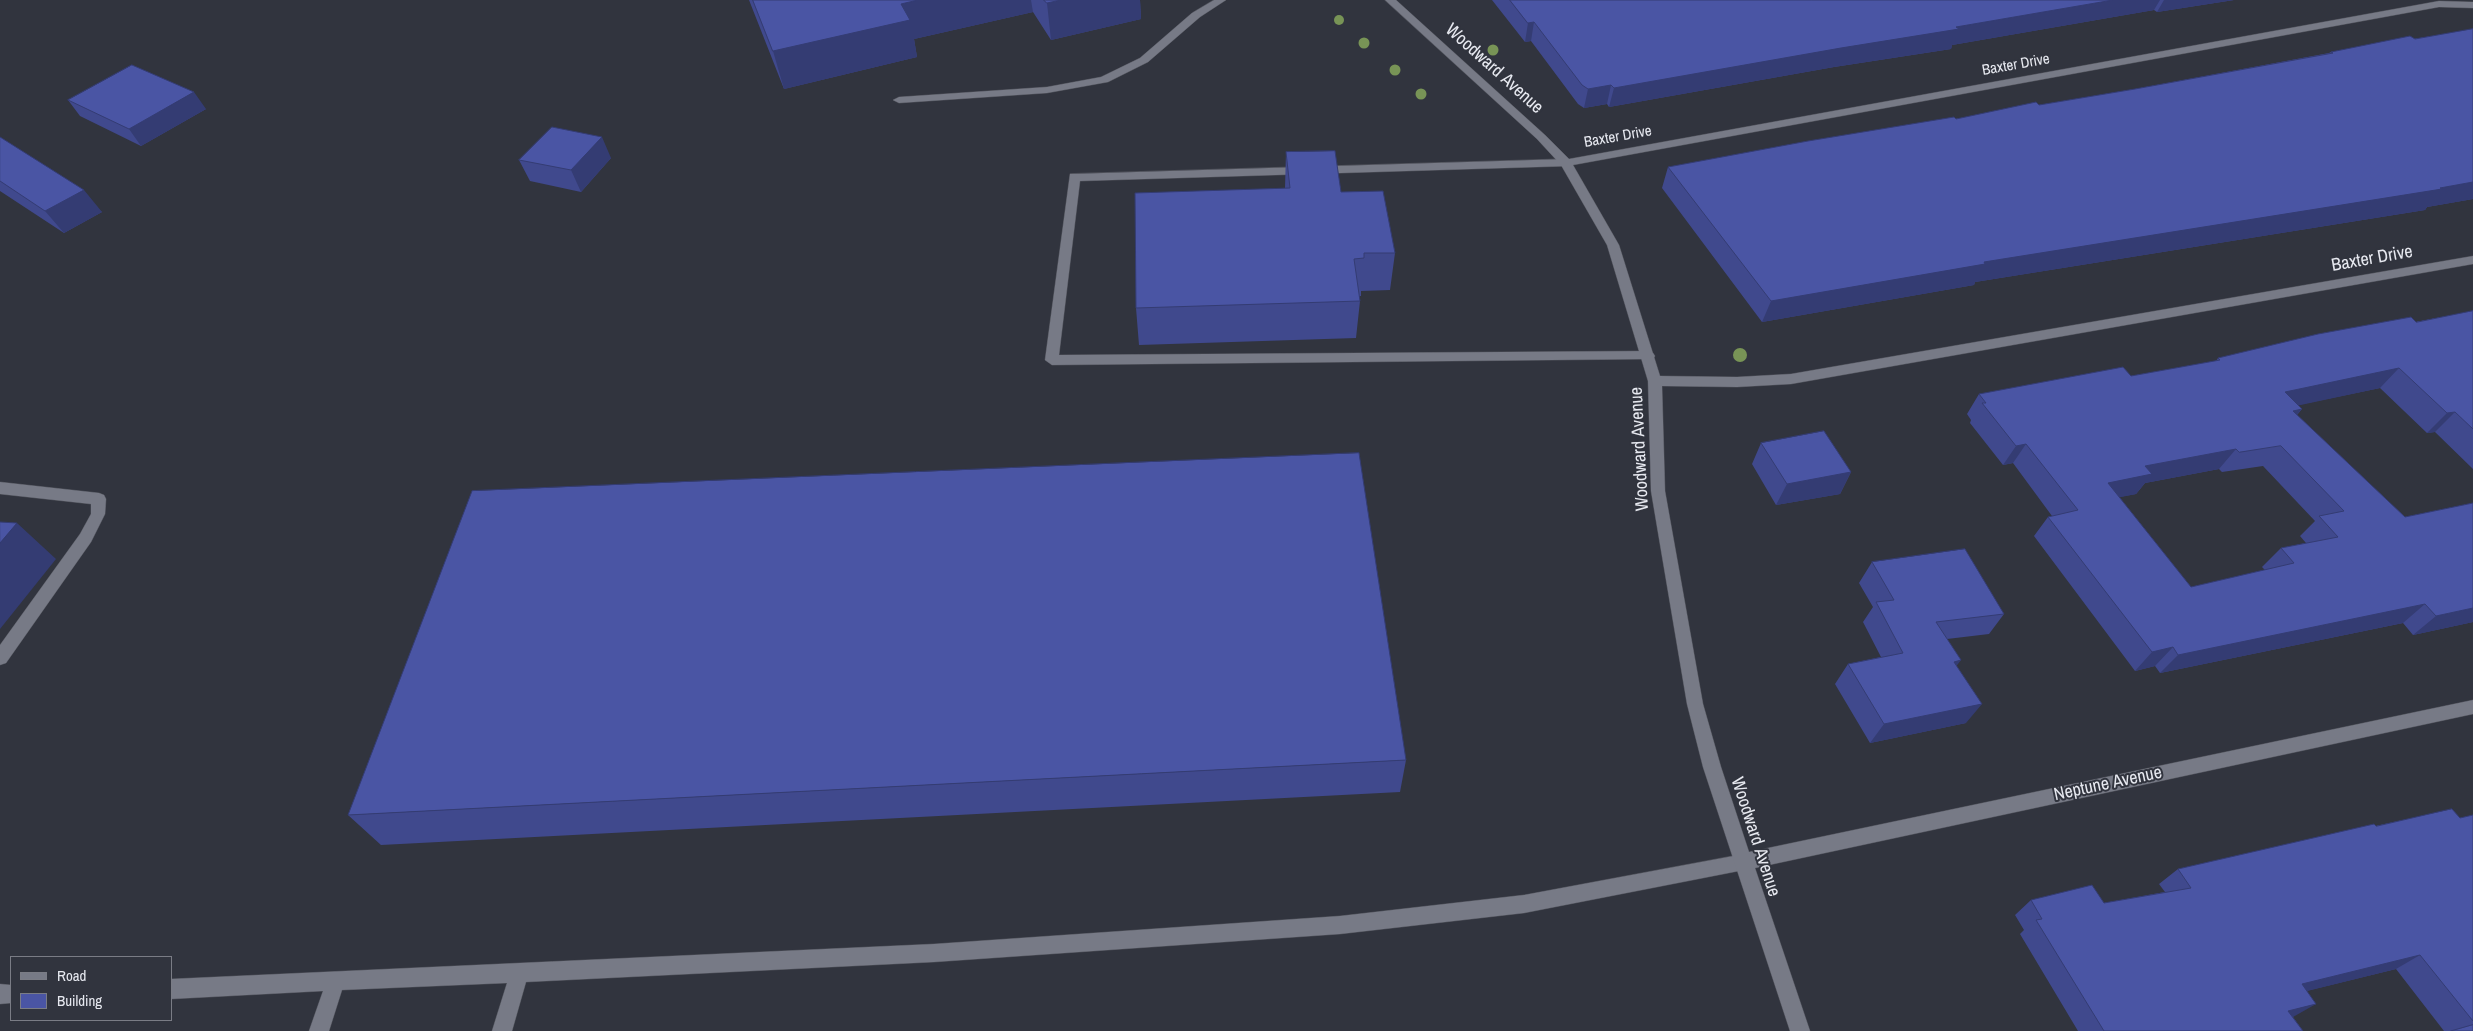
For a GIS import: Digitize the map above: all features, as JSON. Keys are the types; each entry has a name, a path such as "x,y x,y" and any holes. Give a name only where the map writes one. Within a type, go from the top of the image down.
{"street":[{"path":"899,100 1047,90 1104,80 1144,60 1196,15 1221,0"},
{"name":"Woodward Avenue","path":"1390,0 1542,136 1566,163 1613,245 1655,381 1658,491 1695,704 1712,767 1800,1031"},
{"name":"Baxter Drive","path":"1648,356 1052,360 1074,177 1566,163 2439,4 2473,5"},
{"name":"Baxter Drive","path":"1655,381 1738,382 1791,379 2473,260"},
{"path":"0,488 99,499 98,514 86,538 0,658"},
{"name":"Neptune Avenue","path":"172,989 934,953 1340,925 1524,904 1744,862 2473,707"},
{"path":"502,1031 519,973"},
{"path":"319,1031 336,981"}],"building":[{"path":"753,0 918,0 901,4 910,20 773,51"},
{"path":"1044,0 1061,0 1047,3"},
{"path":"1510,0 2113,0 1956,27 1959,29 1614,88 1611,85 1588,89 1582,85 1534,22 1528,23"},
{"path":"2473,29 2473,182 2440,188 2442,189 1984,262 1985,264 1771,301 1668,167 1808,141 1954,117 1956,119 2036,102 2039,105 2135,89 2333,53 2331,52 2410,36 2415,39"},
{"path":"132,65 194,92 129,129 68,100"},
{"path":"552,127 602,137 571,170 519,160"},
{"path":"0,137 84,190 45,211 0,181"},
{"path":"1335,151 1341,192 1383,191 1395,253 1364,253 1364,258 1354,259 1360,301 1136,308 1135,193 1290,188 1286,152"},
{"path":"2473,311 2473,429 2455,412 2447,413 2399,368 2285,392 2302,409 2293,411 2405,517 2473,503 2473,608 2436,616 2425,604 2178,655 2173,647 2152,652 2048,517 2078,510 2026,444 2016,446 1982,403 1986,403 1979,394 2123,367 2131,376 2220,360 2218,358 2318,334 2411,317 2416,322","holes":["2281,446 2344,511 2319,516 2338,537 2281,548 2294,563 2191,587 2108,483 2152,474 2145,466 2236,449 2239,452"]},
{"path":"1824,431 1851,472 1787,484 1761,443"},
{"path":"1359,453 1406,760 348,815 472,491"},
{"path":"0,522 17,523 0,543"},
{"path":"1965,549 2004,614 1936,622 1961,660 1954,662 1982,704 1884,724 1848,664 1903,653 1876,602 1894,600 1872,562"},
{"path":"2452,809 2460,818 2473,815 2473,1021 2420,955 2302,984 2316,1004 2288,1011 2303,1031 2104,1031 2036,920 2042,919 2031,900 2092,885 2104,903 2191,888 2178,869 2374,824 2376,826"},
{"path":"2473,1025 2473,1031 2451,1031"}]}
